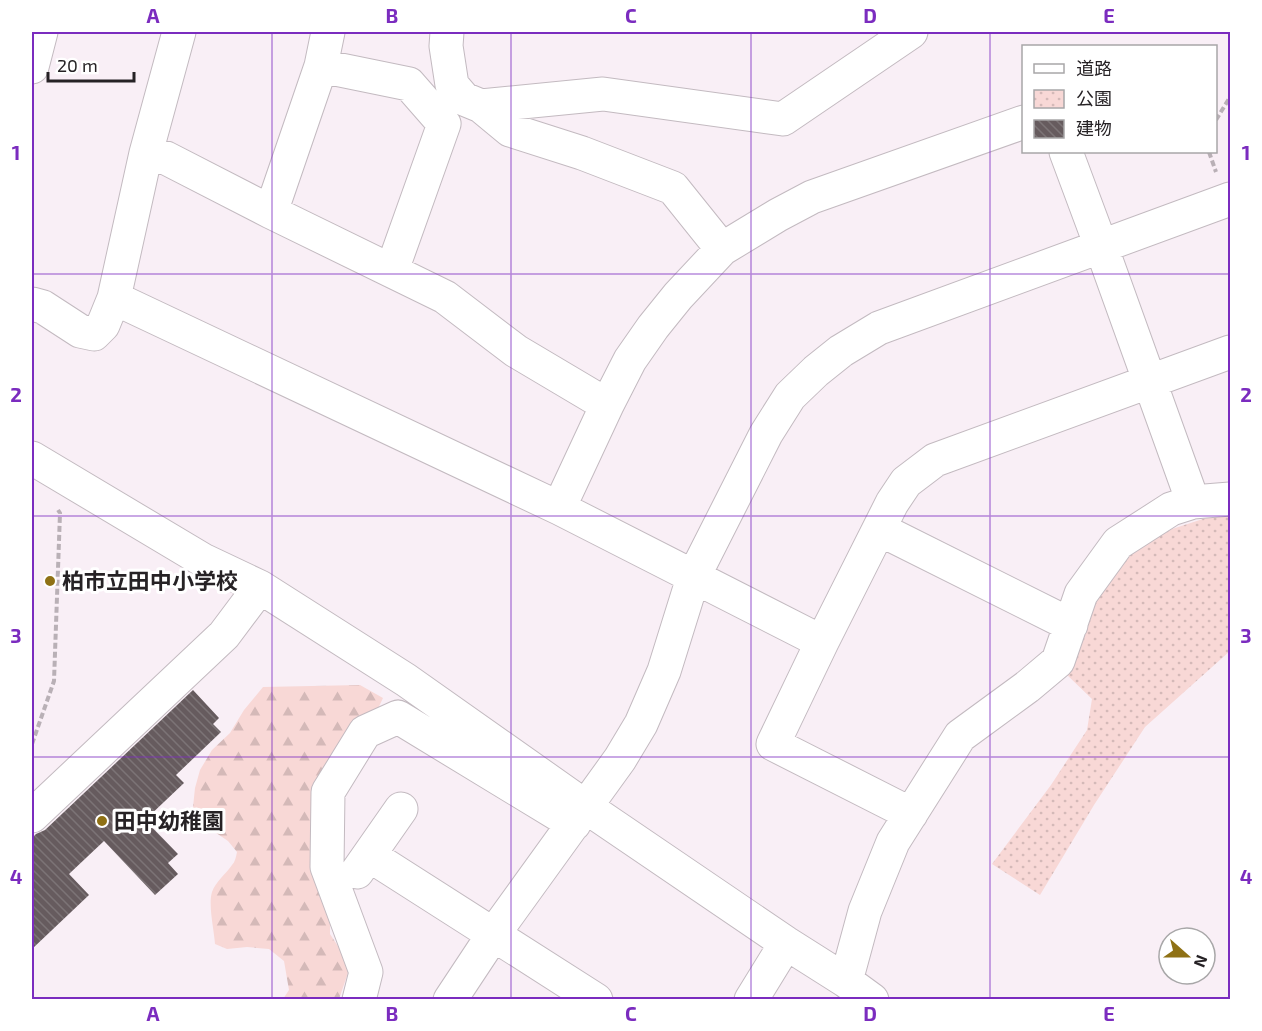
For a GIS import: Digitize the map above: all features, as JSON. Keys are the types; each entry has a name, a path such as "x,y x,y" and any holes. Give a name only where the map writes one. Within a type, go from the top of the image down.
{"street":[{"path":"32,67 41,32"},
{"path":"32,304 43,307 80,331 94,334 104,325 114,298 146,153 179,32"},
{"path":"271,212 321,66 328,32"},
{"path":"447,32 446,46 452,85 464,99 481,106 510,130 582,153 673,188 722,249"},
{"path":"481,106 603,94 783,118 911,32"},
{"path":"321,66 409,84 444,124 392,270"},
{"path":"559,508 630,360 678,296 722,249 812,197 1022,122"},
{"path":"146,153 166,158 445,297 516,351 607,405"},
{"path":"1065,153 1193,502"},
{"path":"450,999 493,935 620,759 641,724 664,671 693,578 766,434 790,396 841,351 879,328 1230,199"},
{"path":"114,298 559,508 822,642"},
{"path":"911,814 773,744 891,503 906,482 935,460 1230,352"},
{"path":"32,458 203,560 260,586 406,680 580,815"},
{"path":"359,999 366,972 327,867 328,792 365,732 398,717 580,815 859,990 866,911 893,842 960,736 1027,687 1058,661 1081,594 1118,543 1171,509 1193,502 1230,499"},
{"path":"879,529 1071,625"},
{"path":"32,816 224,635 260,586"},
{"path":"339,898 401,809"},
{"path":"369,855 586,997"},
{"path":"751,999 786,943"}],"path":[{"path":"1217,117 1230,97"},
{"path":"32,744 54,681 60,513 54,505"}],"green space":[{"path":"1230,514 1230,651 1145,727 1094,805 1040,895 992,864 1051,785 1087,730 1092,699 1065,673 1089,609 1133,551 1172,529 1206,518"},
{"path":"360,685 383,698 375,715 316,795 330,934 347,960 348,973 339,999 283,999 289,990 284,961 269,949 247,947 227,949 215,944 211,910 212,892 234,862 237,852 228,841 197,820 193,807 195,788 200,770 212,750 230,733 244,710 263,687"}],"building":[{"path":"193,690 219,718 213,724 221,732 176,775 184,783 145,820 178,854 168,863 178,874 155,895 104,841 69,874 89,895 32,949 32,838 45,830"}],"place":[{"name":"柏市立田中小学校","path":"50,581"},
{"name":"田中幼稚園","path":"102,821"}]}
